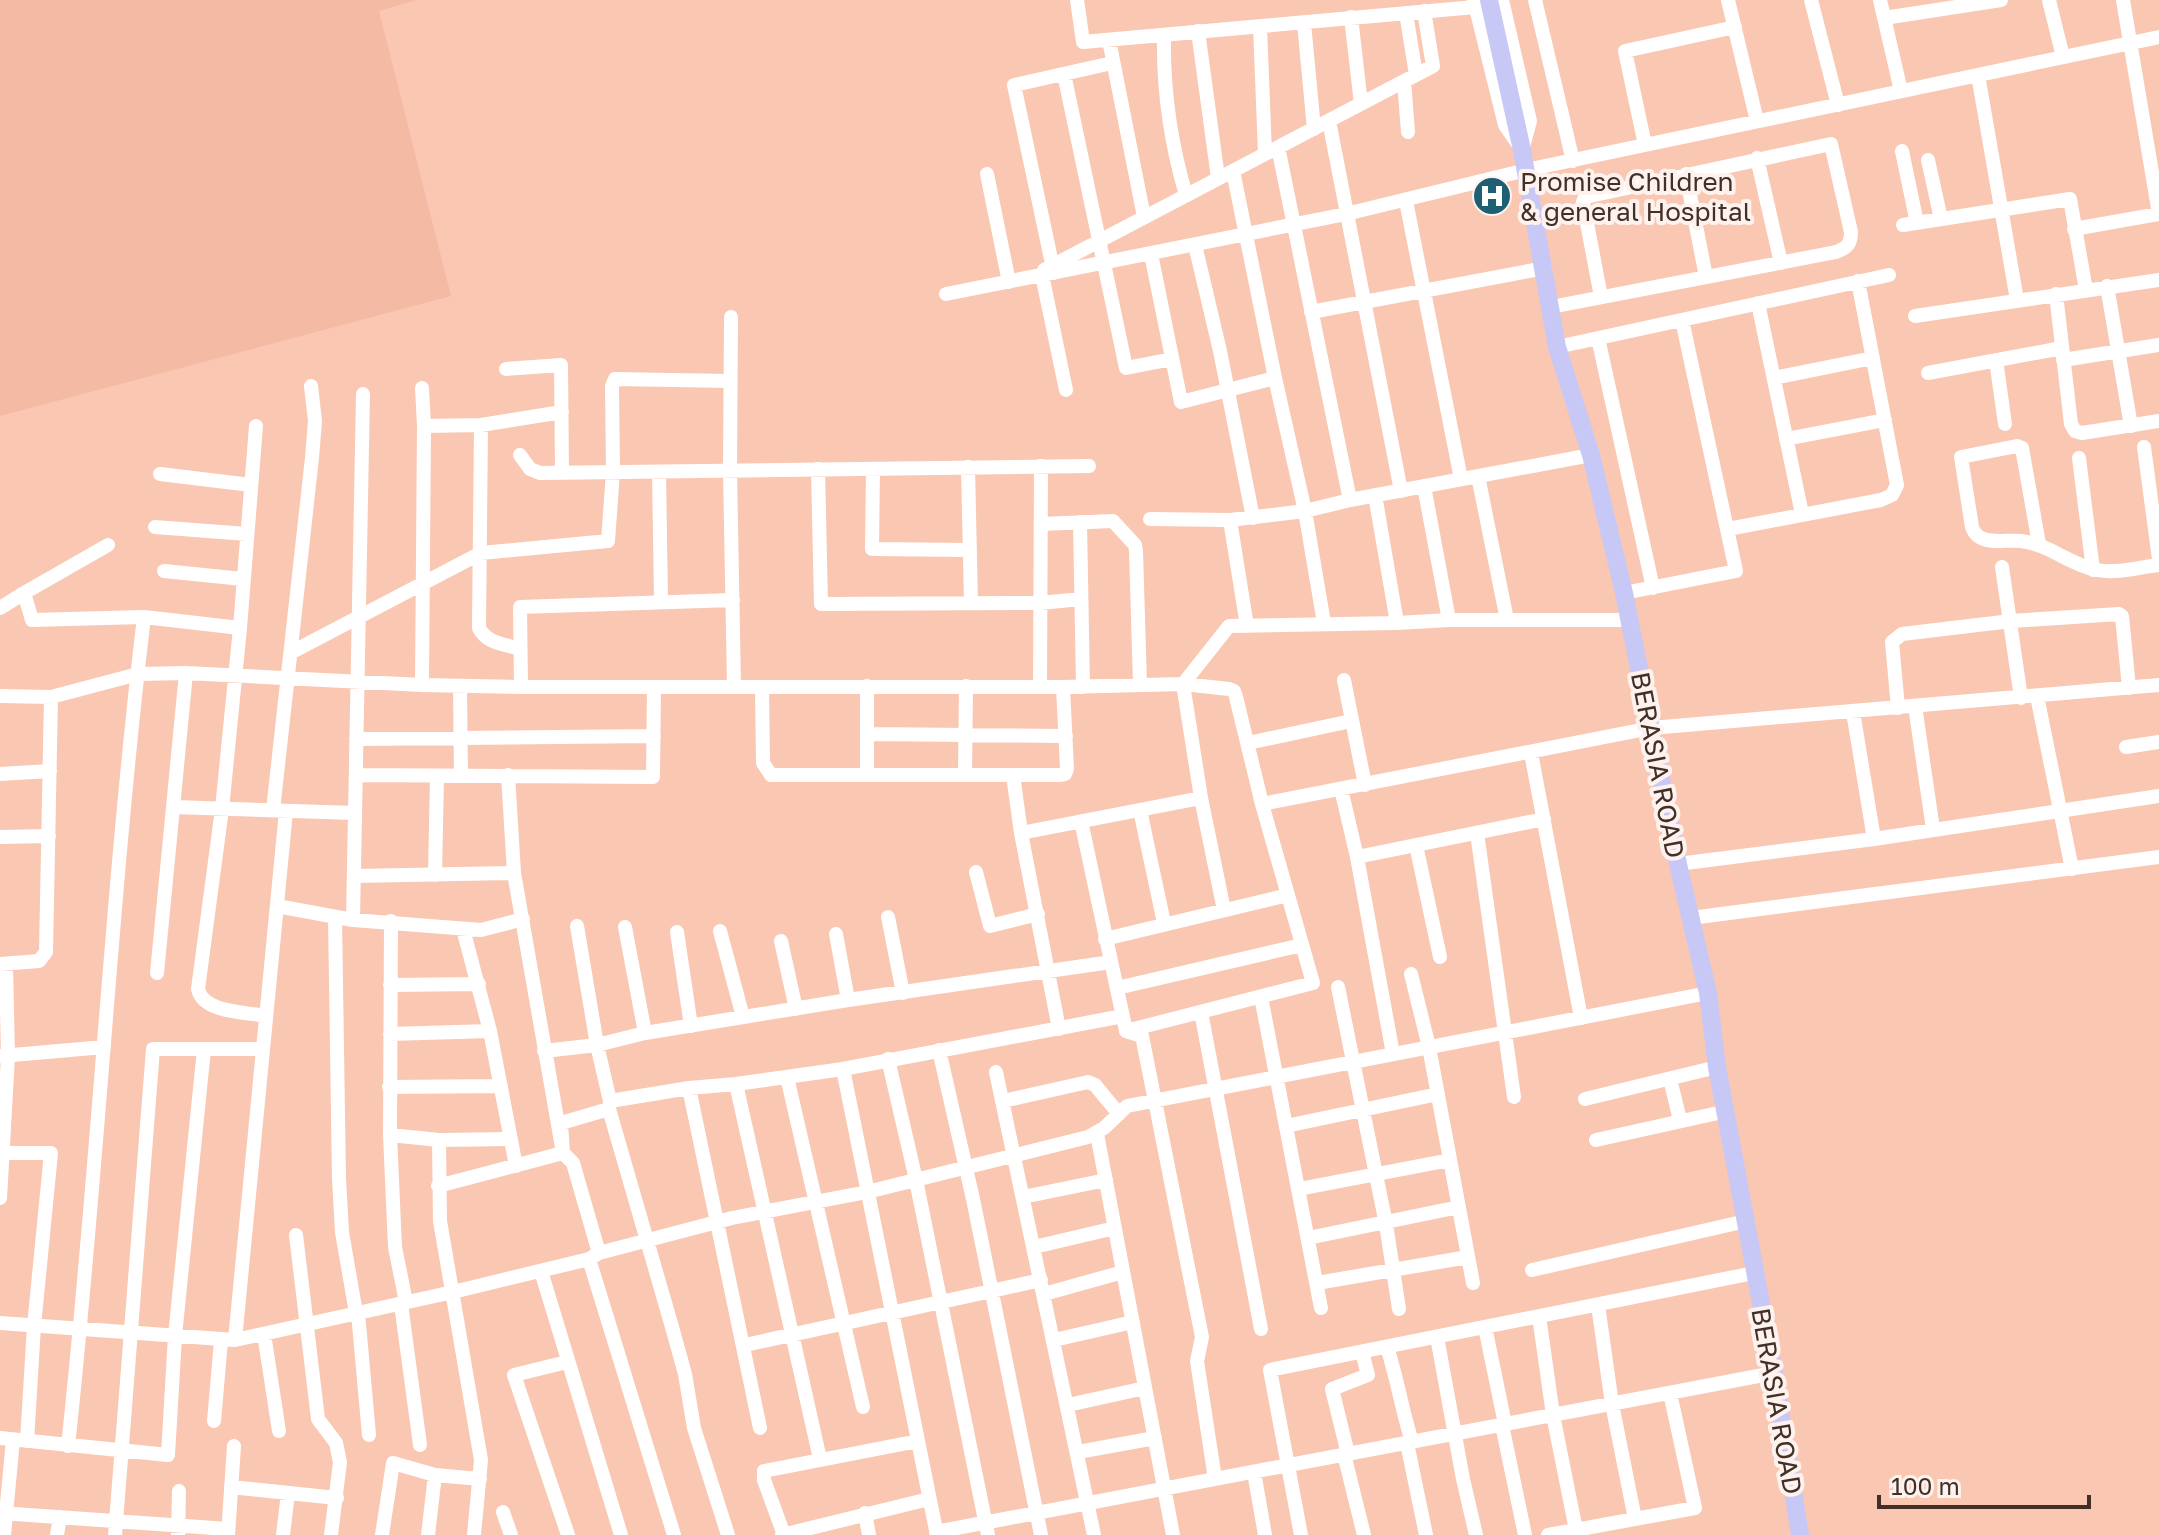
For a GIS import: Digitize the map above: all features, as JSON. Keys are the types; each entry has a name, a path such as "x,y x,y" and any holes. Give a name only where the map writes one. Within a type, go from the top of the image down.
{"main road":[{"name":"BERASIA ROAD","path":"1479,2 1515,115 1557,347 1591,455 1624,593 1678,864 1708,993 1717,1067 1774,1373 1800,1535"}],"street":[{"path":"1077,0 1083,42 1406,13 1479,2 1505,125 1522,150"},
{"path":"1502,0 1530,121 1522,150"},
{"path":"1535,0 1573,161"},
{"path":"1728,0 1757,121"},
{"path":"1811,0 1838,105"},
{"path":"1880,0 1901,91"},
{"path":"1884,18 1964,3 2001,0"},
{"path":"2049,0 2063,57"},
{"path":"2074,229 2159,214 2123,0"},
{"path":"1045,272 1100,240 1433,66 1424,11"},
{"path":"1406,13 1410,78 1408,132"},
{"path":"1351,17 1361,104"},
{"path":"1304,23 1314,129"},
{"path":"1260,26 1271,151 1292,226 1350,500"},
{"path":"1645,145 1625,51 1735,27"},
{"path":"1198,31 1218,178"},
{"path":"1164,35 1166,113 1186,195"},
{"path":"946,294 1045,272 1292,226 1526,170 2159,37"},
{"path":"1109,40 1144,217"},
{"path":"1066,390 1014,85 1112,63"},
{"path":"1064,74 1126,368 1172,359"},
{"path":"1978,75 2017,300"},
{"path":"1329,121 1401,491"},
{"path":"1551,307 1845,249 1851,241 1835,148 1825,143 1585,197 1583,202 1601,297"},
{"path":"1902,151 1910,224 2070,199 2086,290"},
{"path":"1757,158 1781,263"},
{"path":"1928,160 1941,219"},
{"path":"1233,171 1305,511 1324,623"},
{"path":"987,174 1009,282"},
{"path":"1686,174 1706,277"},
{"path":"1406,201 1461,479"},
{"path":"1195,245 1253,518"},
{"path":"1151,254 1181,402 1275,378"},
{"path":"1311,312 1545,268"},
{"path":"1557,347 1889,275"},
{"path":"1915,316 2159,280"},
{"path":"1728,529 1892,495 1897,485 1858,281"},
{"path":"2107,286 2131,426"},
{"path":"2056,294 2071,424 2075,431 2082,433 2159,421"},
{"path":"1758,303 1802,514"},
{"path":"731,317 729,381 734,686"},
{"path":"1624,593 1736,571 1682,320"},
{"path":"1598,338 1653,588"},
{"path":"1928,373 1996,360 2120,351 2159,345"},
{"path":"1774,378 1873,358"},
{"path":"1996,360 2005,424"},
{"path":"506,369 561,365 562,473"},
{"path":"292,652 481,553 608,541 613,472 612,386 615,379 729,381"},
{"path":"214,1421 228,1340 277,906 279,810 289,678 315,421 311,386"},
{"path":"422,388 422,685"},
{"path":"353,920 363,394"},
{"path":"424,426 481,425 562,412"},
{"path":"1786,439 1885,420"},
{"path":"481,425 479,628 491,641 520,649"},
{"path":"256,426 222,809 198,989 200,997 209,1005 266,1016"},
{"path":"2039,544 2022,448 2004,448 1961,457 1974,534 1981,539 2021,540 2039,544 2093,570 2104,571 2159,562 2144,447"},
{"path":"520,455 530,469 540,473 1089,466"},
{"path":"1150,519 1230,520 1305,511 1591,455"},
{"path":"2079,458 2093,570"},
{"path":"1040,687 1041,466"},
{"path":"968,467 971,603"},
{"path":"818,469 821,604 1040,603 1081,599"},
{"path":"873,469 872,549 970,550"},
{"path":"659,472 661,600"},
{"path":"160,474 251,485"},
{"path":"1478,476 1507,620"},
{"path":"1424,486 1449,620"},
{"path":"1375,495 1397,623"},
{"path":"1230,520 1247,626"},
{"path":"1041,524 1113,521 1135,545 1140,685"},
{"path":"1080,522 1083,687"},
{"path":"155,527 247,534"},
{"path":"0,608 108,545"},
{"path":"2002,567 2021,698"},
{"path":"164,571 243,579"},
{"path":"24,593 32,620 144,617 240,628"},
{"path":"521,687 520,607 733,600"},
{"path":"1898,708 1892,642 1896,637 2011,621 2119,614 2122,616 2129,688"},
{"path":"68,1446 144,617"},
{"path":"1224,910 1201,798 1183,684 1229,626 1449,620 1629,620"},
{"path":"157,973 186,673"},
{"path":"0,696 51,697 138,674 186,673 460,686 1083,687 1183,684 1234,691 1262,804 1313,983 1201,1012 1125,1024 1059,1029 843,1069 689,1088 609,1105 561,1123 563,1153"},
{"path":"1344,680 1365,785"},
{"path":"1262,804 1651,728 2159,685"},
{"path":"460,686 461,776"},
{"path":"867,686 867,775"},
{"path":"965,775 966,686"},
{"path":"762,687 763,763 771,775 1013,775 1065,774 1063,687"},
{"path":"356,775 653,777 654,688"},
{"path":"2037,696 2072,869"},
{"path":"0,1198 3,964 39,961 46,952 51,697"},
{"path":"1915,706 1933,829"},
{"path":"1853,712 1874,839"},
{"path":"1248,743 1351,721"},
{"path":"867,734 1066,736"},
{"path":"356,739 654,736"},
{"path":"2126,747 2159,742"},
{"path":"1531,753 1581,1018"},
{"path":"0,774 50,771"},
{"path":"508,775 514,873 563,1153 573,1163 594,1256 674,1535"},
{"path":"1013,775 1021,833 1059,1029"},
{"path":"435,875 437,776"},
{"path":"1341,789 1357,857 1393,1054"},
{"path":"1678,864 1874,839 2159,796"},
{"path":"1021,833 1201,798"},
{"path":"173,807 355,813"},
{"path":"1140,810 1164,923"},
{"path":"1357,857 1544,819"},
{"path":"1081,821 1125,1024 1142,1036 1202,1337 1197,1361 1215,1479"},
{"path":"1477,833 1514,1097"},
{"path":"0,837 49,836"},
{"path":"1416,845 1440,957"},
{"path":"1691,918 2159,857"},
{"path":"976,872 990,926 1038,914"},
{"path":"354,876 514,873"},
{"path":"1105,939 1288,895"},
{"path":"277,906 353,920 481,930 523,919"},
{"path":"335,917 342,1232 357,1313 369,1435"},
{"path":"888,917 903,993"},
{"path":"391,921 389,1087 395,1247 420,1445"},
{"path":"577,926 609,1105 685,1374 694,1428 728,1535"},
{"path":"625,927 645,1033"},
{"path":"463,929 490,1031 516,1166"},
{"path":"720,931 743,1017"},
{"path":"677,932 691,1026"},
{"path":"836,934 848,1000"},
{"path":"781,941 796,1009"},
{"path":"1117,988 1302,945"},
{"path":"544,1051 597,1045 645,1033 848,1000 1111,962"},
{"path":"1411,974 1429,1047 1473,1283"},
{"path":"390,985 479,984"},
{"path":"1338,987 1386,1224 1399,1309"},
{"path":"0,1323 228,1340 264,1334 541,1271 647,1240 867,1192 1097,1134 1127,1106 1708,993"},
{"path":"1261,997 1321,1308"},
{"path":"1201,1012 1261,1329"},
{"path":"390,1034 490,1031"},
{"path":"4,1056 104,1047"},
{"path":"116,1528 153,1049 263,1049"},
{"path":"13,1440 168,1455 175,1336 204,1049"},
{"path":"939,1050 1041,1535"},
{"path":"888,1059 916,1180 987,1529"},
{"path":"1585,1099 1717,1067"},
{"path":"843,1069 936,1534 987,1529 1036,1513 1774,1373"},
{"path":"996,1072 1094,1535"},
{"path":"787,1077 863,1407"},
{"path":"1670,1079 1680,1120"},
{"path":"1003,1101 1088,1082 1095,1085 1119,1114"},
{"path":"736,1084 820,1459"},
{"path":"389,1087 501,1086"},
{"path":"689,1088 760,1428"},
{"path":"1286,1126 1438,1094"},
{"path":"1596,1140 1727,1111"},
{"path":"1097,1134 1173,1535"},
{"path":"390,1135 439,1140 511,1139"},
{"path":"439,1140 440,1221 481,1460 474,1535"},
{"path":"2,1153 51,1153 34,1326 13,1440 3,1513 4,1535"},
{"path":"438,1186 563,1153"},
{"path":"1299,1189 1450,1160"},
{"path":"1023,1197 1106,1180"},
{"path":"1308,1238 1459,1207"},
{"path":"1532,1270 1746,1221"},
{"path":"1034,1247 1115,1228"},
{"path":"296,1235 318,1419 339,1452 337,1498 331,1535"},
{"path":"1317,1283 1468,1257"},
{"path":"541,1271 621,1535"},
{"path":"745,1345 991,1291 1042,1287 1123,1272"},
{"path":"1301,1535 1270,1370 1754,1273"},
{"path":"1598,1305 1612,1404 1635,1519"},
{"path":"1539,1316 1553,1415 1576,1530"},
{"path":"1054,1340 1133,1322"},
{"path":"1485,1327 1525,1535"},
{"path":"264,1334 279,1431"},
{"path":"1437,1337 1476,1535"},
{"path":"1387,1347 1400,1388 1426,1535"},
{"path":"1362,1352 1368,1375 1332,1389 1364,1535"},
{"path":"567,1362 514,1375 568,1535"},
{"path":"1068,1405 1145,1388"},
{"path":"1548,1535 1695,1508 1670,1393"},
{"path":"1078,1452 1155,1438"},
{"path":"918,1441 764,1471 764,1480 783,1535 929,1499"},
{"path":"3,1513 60,1517 116,1528 228,1532 234,1446"},
{"path":"382,1535 393,1463 435,1475 480,1479"},
{"path":"1254,1472 1265,1535"},
{"path":"428,1535 435,1475"},
{"path":"231,1487 337,1498"},
{"path":"178,1530 179,1491"},
{"path":"283,1535 288,1493"},
{"path":"503,1512 511,1535"},
{"path":"865,1513 869,1535"},
{"path":"57,1535 60,1517"}],"shaded area":[{"path":"0,0 416,0 379,11 451,296 0,416"}],"place":[{"name":"Promise Children & general Hospital","path":"1492,196"}]}
